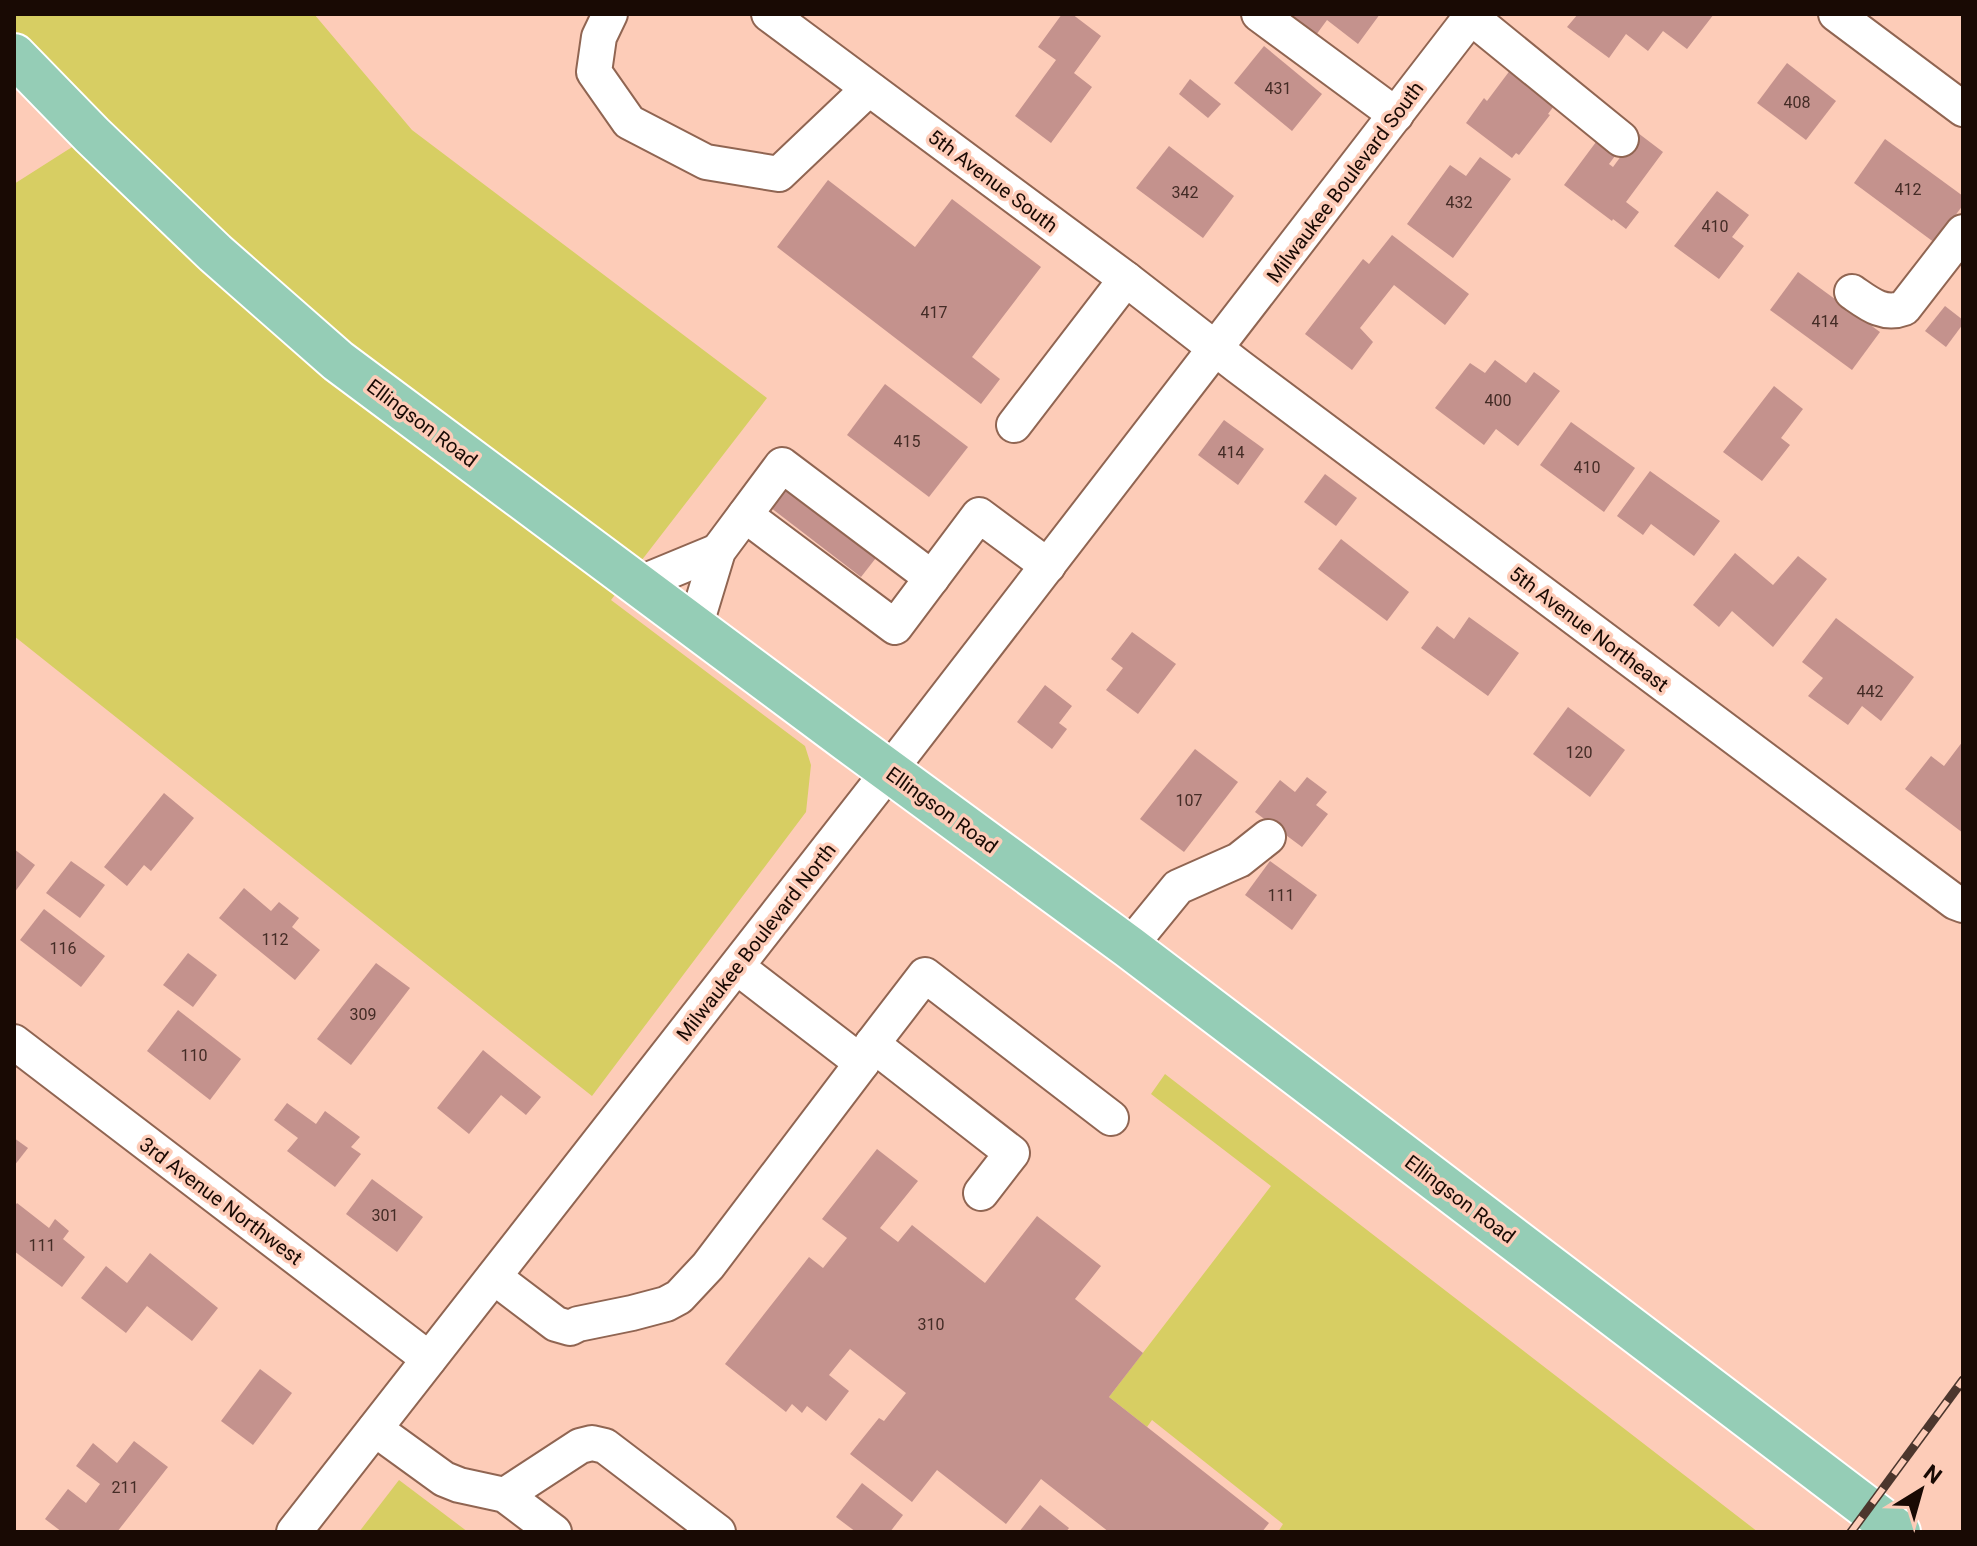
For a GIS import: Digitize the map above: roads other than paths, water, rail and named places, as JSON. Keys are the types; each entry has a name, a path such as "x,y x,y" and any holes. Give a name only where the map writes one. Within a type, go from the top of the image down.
{"main road":[{"name":"Ellingson Road","path":"18,68 215,253 338,361 1129,947 1899,1532"}],"street":[{"path":"610,14 599,37 594,72 629,122 706,162 779,174 861,96 872,91"},
{"name":"5th Avenue South","path":"769,14 1126,279 1216,350"},
{"path":"1259,14 1396,115"},
{"path":"1836,14 1963,109"},
{"path":"1472,16 1621,139"},
{"name":"Milwaukee Boulevard South","path":"1216,350 1472,16"},
{"path":"1852,292 1885,311 1904,308 1963,232"},
{"path":"1014,425 1126,279"},
{"name":"Milwaukee Boulevard North","path":"294,1532 1216,350"},
{"name":"5th Avenue Northeast","path":"1216,350 1929,883 1963,905"},
{"path":"695,627 718,551 782,465 932,578"},
{"path":"745,515 895,627 979,515 1048,566"},
{"path":"638,584 718,551"},
{"path":"1129,947 1178,887 1239,860 1268,837"},
{"path":"737,967 814,1026 867,1054 1012,1153 981,1193"},
{"path":"494,1277 556,1324 570,1328 666,1304 679,1297 708,1266 925,975 1111,1118"},
{"name":"3rd Avenue Northwest","path":"14,1042 429,1359"},
{"path":"375,1429 444,1479 505,1495 554,1532"},
{"path":"505,1495 580,1446 592,1443 605,1446 718,1532"}],"railway":[{"path":"1851,1532 1963,1380"}]}
